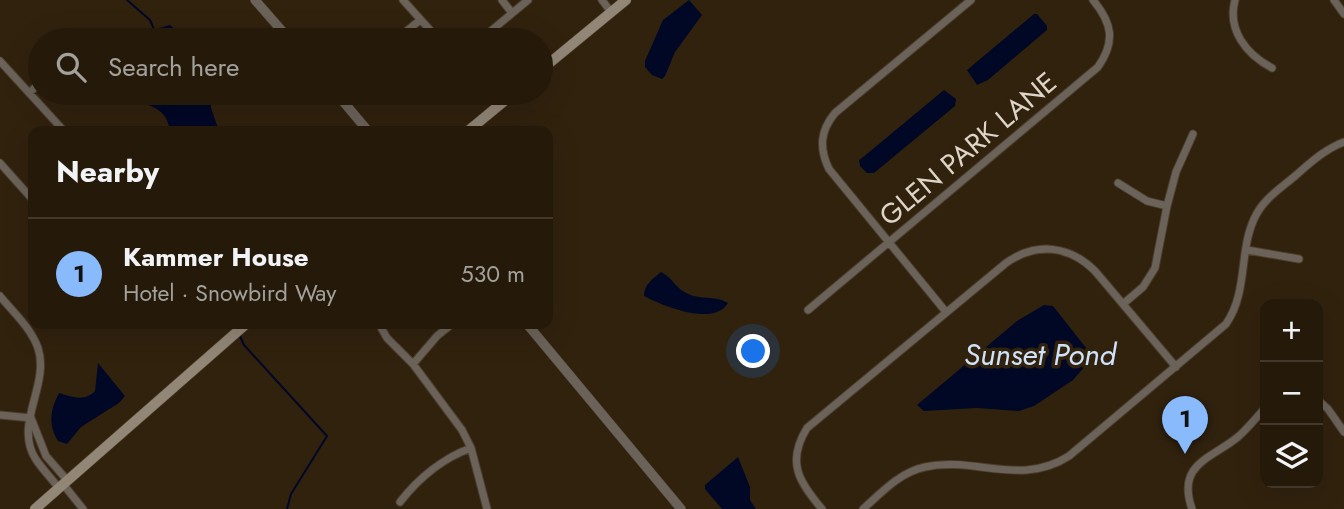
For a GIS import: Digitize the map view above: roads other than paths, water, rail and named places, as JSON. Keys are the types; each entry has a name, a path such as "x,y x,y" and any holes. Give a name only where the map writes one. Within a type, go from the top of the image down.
{"main road":[{"path":"553,61 626,0"},
{"path":"474,126 499,105"},
{"path":"35,509 240,329"}],"street":[{"path":"255,0 280,28"},
{"path":"403,0 428,28"},
{"path":"502,0 512,13"},
{"path":"494,28 528,0"},
{"path":"602,0 611,12"},
{"path":"946,312 829,169 823,157 821,142 823,132 835,113 971,0"},
{"name":"GLEN PARK LANE","path":"808,310 1098,67 1108,50 1110,34 1106,18 1093,0"},
{"path":"1235,0 1229,12 1240,40 1258,61 1272,68"},
{"path":"1334,0 1344,14"},
{"path":"410,28 420,20"},
{"path":"0,61 28,92"},
{"path":"40,105 59,126"},
{"path":"345,105 362,126"},
{"path":"1123,304 1143,287 1155,268 1179,162 1193,134"},
{"path":"863,509 898,479 926,466 1031,471 1053,465 1069,456 1217,332 1231,316 1239,299 1253,221 1269,197 1321,154 1344,142"},
{"path":"0,163 28,194"},
{"path":"1118,183 1147,201 1167,206"},
{"path":"822,509 806,490 798,474 796,458 803,435 813,423 946,312 1015,257 1032,250 1053,245 1081,259 1095,271 1176,367"},
{"path":"1247,250 1299,259"},
{"path":"0,296 29,331 40,355 41,377 28,428 35,457 63,484 83,509"},
{"path":"382,329 387,338 413,364 459,424 471,448 487,509"},
{"path":"413,364 446,329"},
{"path":"531,329 681,509"},
{"path":"1323,404 1344,432"},
{"path":"1192,509 1186,487 1192,471 1201,461 1239,436 1260,413"},
{"path":"0,415 31,418"},
{"path":"400,502 408,491 445,459 471,448"}],"water":[{"path":"689,0 702,15 675,52 665,76 662,79 652,75 645,67 645,61 663,20"},
{"path":"1034,14 1047,26 1047,30 988,80 977,85 967,70"},
{"path":"944,90 956,99 955,106 874,173 867,173 860,166 859,160"},
{"path":"147,105 211,105 217,126 169,126 163,114"},
{"path":"661,272 688,294 728,303 721,310 700,314 675,309 644,296 647,285"},
{"name":"Sunset Pond","path":"1044,305 1053,306 1090,353 1088,363 1073,380 1034,406 1019,411 977,408 924,411 917,405 1017,321"},
{"path":"98,363 125,396 119,403 81,427 67,444 58,441 51,418 59,393 78,398 87,397 95,391"},
{"path":"738,457 750,487 750,500 756,509 722,509 705,489 705,485"}],"waterway":[{"path":"127,0 150,20 154,28"},
{"path":"239,334 244,345 327,436 291,494 287,509"}],"place":[{"name":"Kammer House","path":"1185,454"}]}
